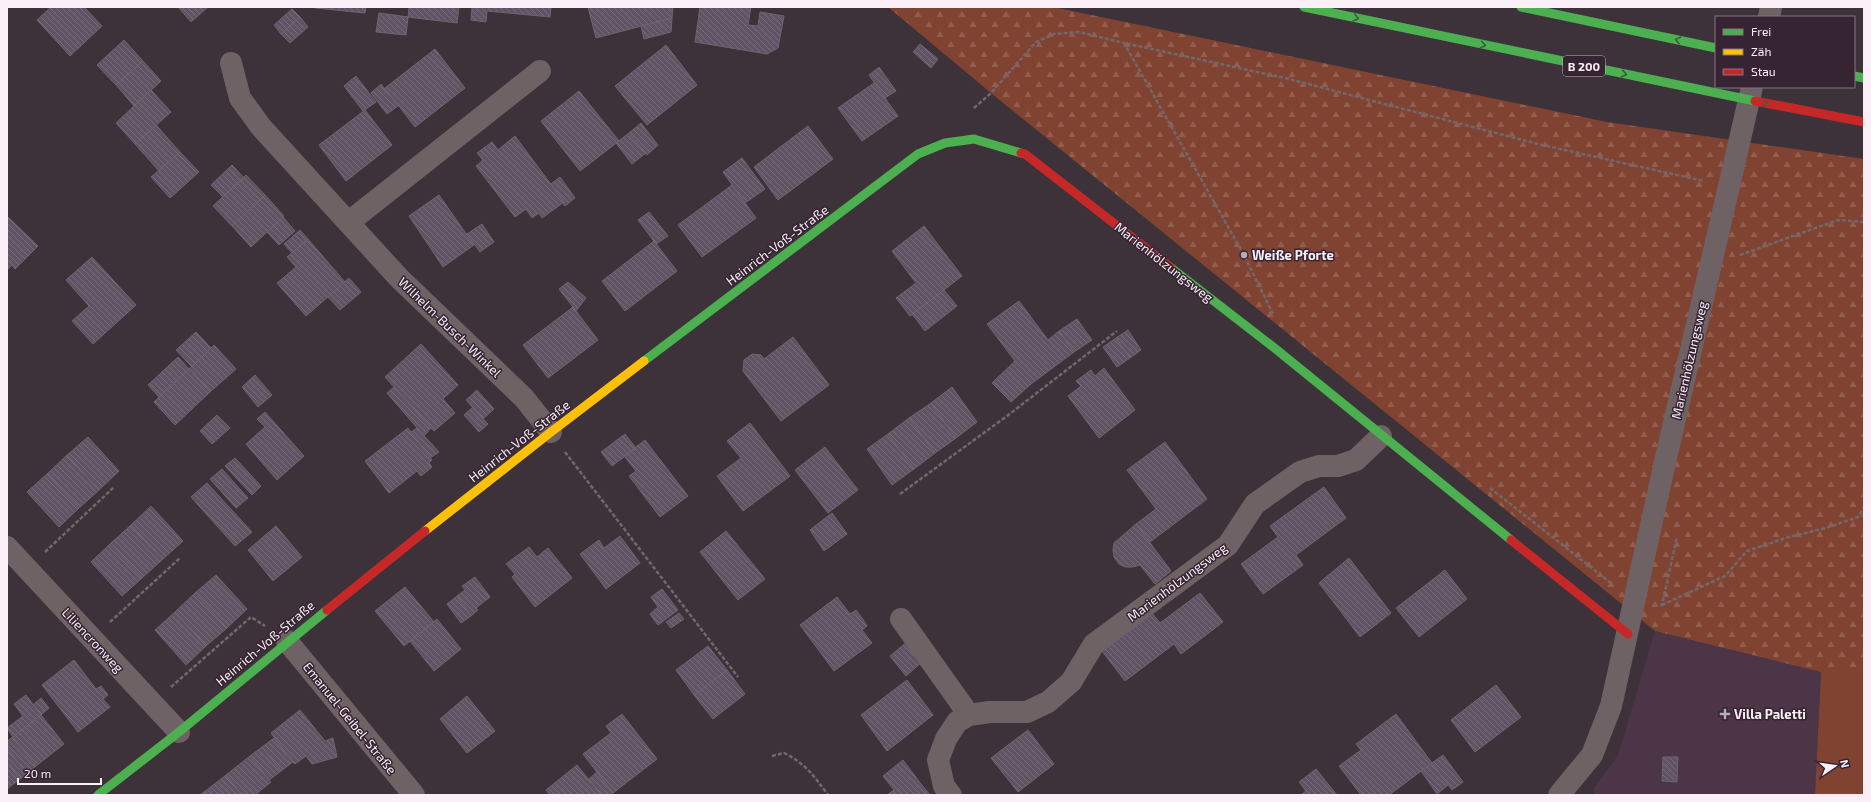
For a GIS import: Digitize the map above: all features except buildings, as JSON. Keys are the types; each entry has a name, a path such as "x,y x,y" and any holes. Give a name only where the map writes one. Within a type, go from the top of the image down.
{"main road":[{"name":"B 200","path":"1304,7 1794,109 1864,122"},
{"path":"1521,7 1715,48"},
{"name":"Marienhölzungsweg","path":"974,139 1025,154 1277,350 1381,436 1628,634"},
{"name":"Heinrich-Voß-Straße","path":"98,795 179,732 287,641 550,432 918,154 944,143 974,139"}],"street":[{"name":"Wilhelm-Busch-Winkel","path":"231,63 240,98 261,127 399,278 524,398 550,432"},
{"path":"349,222 540,71"},
{"name":"Marienhölzungsweg","path":"1559,795 1592,755 1611,706 1667,454 1752,88"},
{"name":"Marienhölzungsweg","path":"969,715 990,712 1027,712 1048,702 1071,682 1094,644 1228,545 1255,504 1300,472 1319,466 1338,466 1356,460 1381,436"},
{"name":"Liliencronweg","path":"7,547 179,732"},
{"path":"901,619 969,715 957,722 946,739 938,760 944,786 951,795"},
{"name":"Emanuel-Geibel-Straße","path":"287,641 414,795"}],"path":[{"path":"974,108 991,93 1036,42 1054,34 1079,32 1286,78 1538,144 1731,181"},
{"path":"1124,43 1248,261 1276,320 1277,350"},
{"path":"1711,265 1838,220 1864,222"},
{"path":"900,494 1007,416 1117,331"},
{"path":"550,432 738,677"},
{"path":"27,569 113,488"},
{"path":"1662,605 1725,576 1747,551 1858,517 1864,507"},
{"path":"92,639 180,558"},
{"path":"152,704 251,617 287,641"},
{"path":"772,756 784,752 795,758 808,768 828,795"}],"shaded area":[{"name":"Villa Paletti","path":"1655,631 1821,672 1815,795 1594,795 1594,788 1618,755"}],"green space":[{"path":"888,7 1053,7 1607,122 1864,159 1864,672 1821,672 1655,631 991,93"},
{"path":"1821,672 1864,672 1864,795 1815,795"}],"traffic: fast":[{"path":"1304,7 1755,101"},
{"path":"1521,7 1715,48"},
{"path":"1855,76 1864,78"},
{"path":"644,361 918,154 945,143 974,139 1021,153"},
{"path":"1170,267 1277,350 1511,540"},
{"path":"98,795 179,732 327,610"}],"traffic: slow":[{"path":"425,531 644,361"}],"traffic: jam":[{"path":"1755,101 1864,122"},
{"path":"1021,153 1025,154 1170,267"},
{"path":"327,610 425,531"},
{"path":"1511,540 1628,634"}],"place":[{"name":"Weiße Pforte","path":"1244,255"},
{"name":"Villa Paletti","path":"1725,714"}]}
